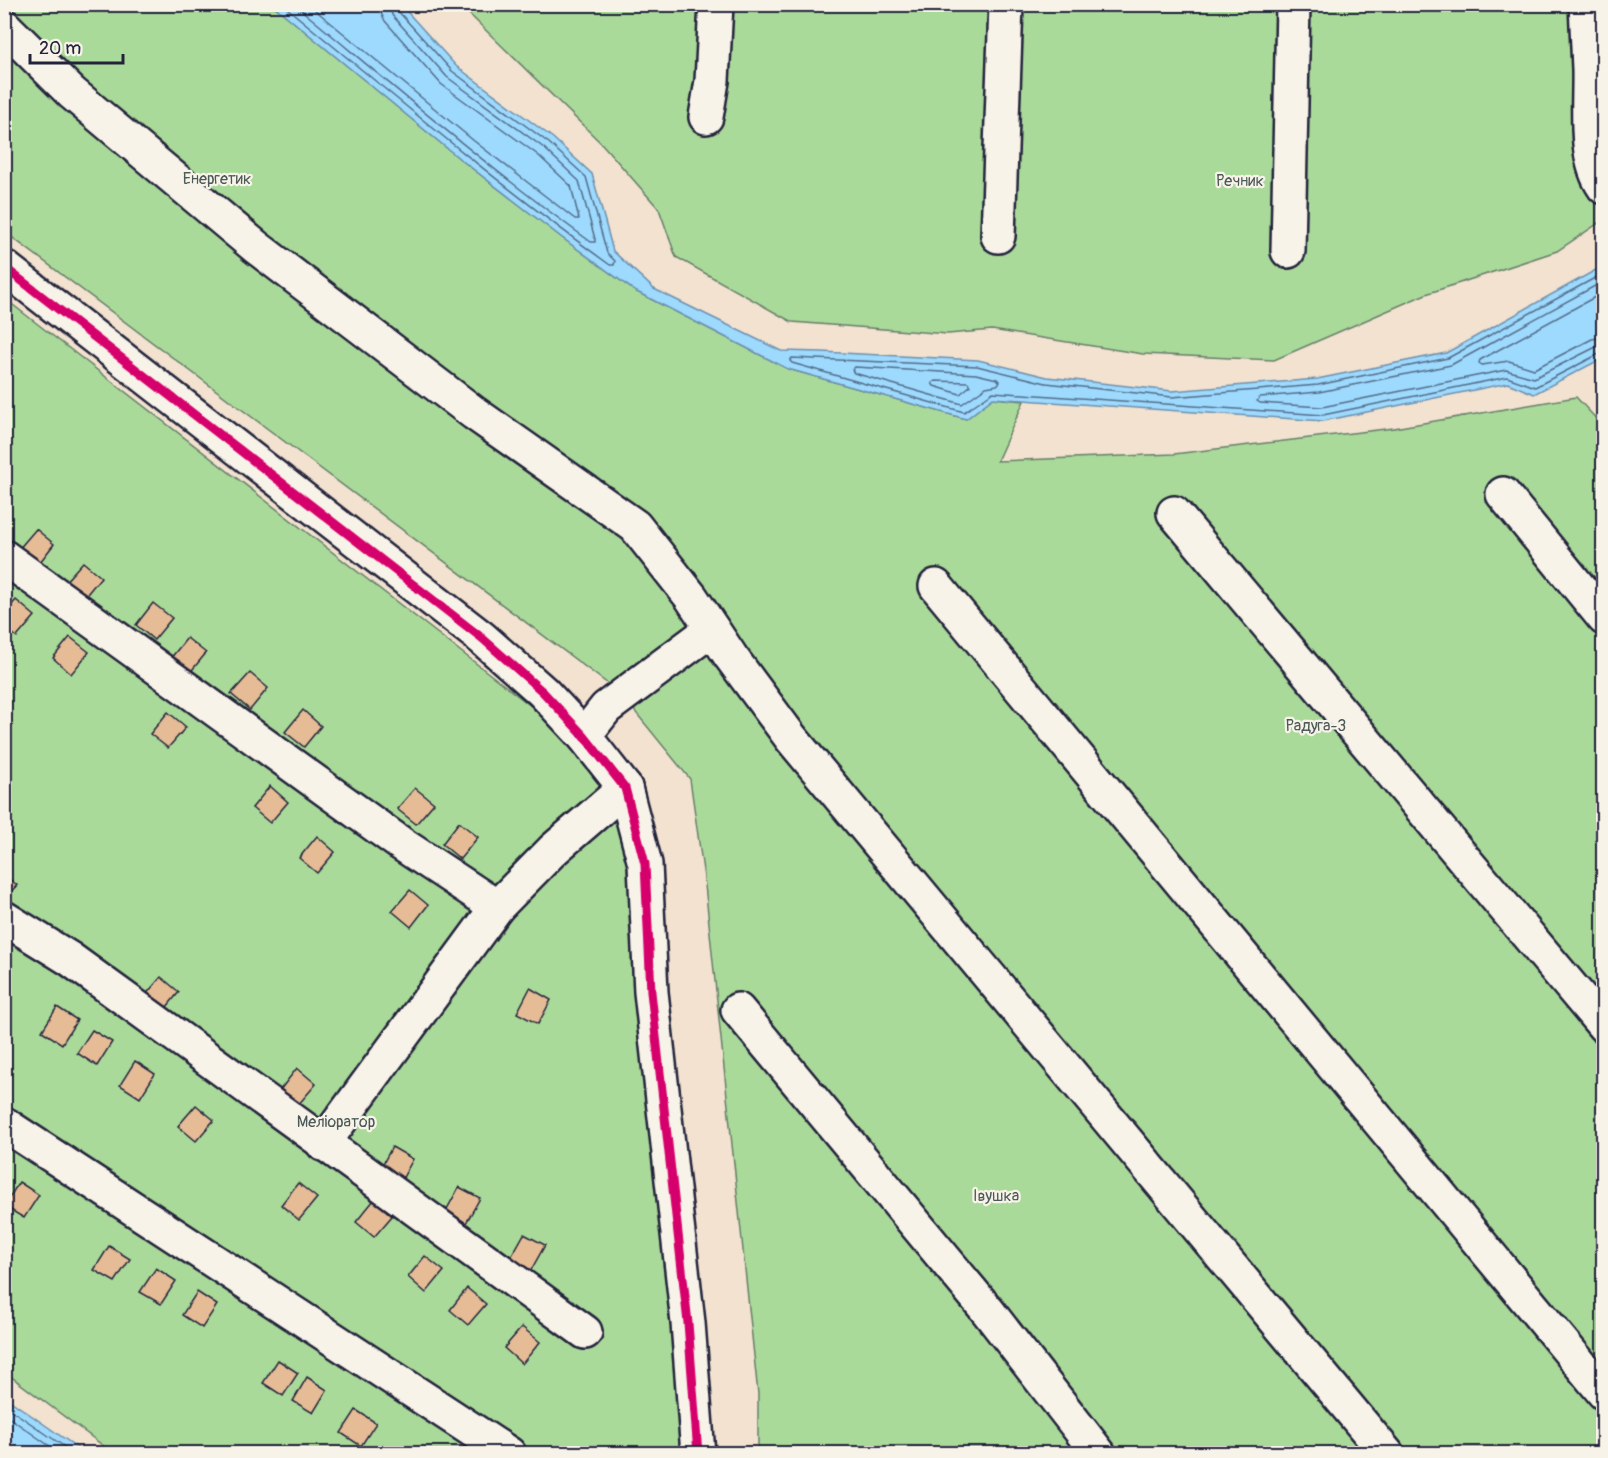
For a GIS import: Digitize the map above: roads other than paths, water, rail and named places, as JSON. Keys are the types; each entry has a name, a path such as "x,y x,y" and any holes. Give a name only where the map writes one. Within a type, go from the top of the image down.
{"street":[{"path":"706,117 712,81 716,4"},
{"path":"998,236 1006,4"},
{"path":"1288,251 1293,4"},
{"path":"1586,4 1589,131 1596,177 1604,187"},
{"path":"4,26 72,93 256,248 474,413 635,526 691,597 712,630 791,738 1387,1454"},
{"path":"4,267 482,638 543,692 584,736 625,788 645,864 651,992 688,1323 698,1454"},
{"path":"1503,494 1604,618"},
{"path":"1174,513 1604,1026"},
{"path":"4,557 400,843 497,907"},
{"path":"936,586 1604,1393"},
{"path":"584,736 606,708 712,630"},
{"path":"323,1144 497,907 553,850 625,788"},
{"path":"4,918 70,959 585,1332"},
{"path":"738,1010 987,1310 1099,1454"},
{"path":"4,1124 509,1454"}],"water":[{"path":"273,5 401,5 456,66 553,138 592,174 613,251 654,289 781,351 978,360 1047,377 1172,391 1317,379 1446,353 1603,266 1603,358 1534,394 1508,383 1323,421 993,398 966,419 788,369 635,291 460,159"},
{"path":"5,1397 85,1453 5,1453"}],"park label":[{"name":"Енергетик","path":"217,179"},
{"name":"Речник","path":"1240,181"},
{"name":"Радуга-3","path":"1316,726"},
{"name":"Меліоратор","path":"336,1122"},
{"name":"Івушка","path":"996,1196"}]}
